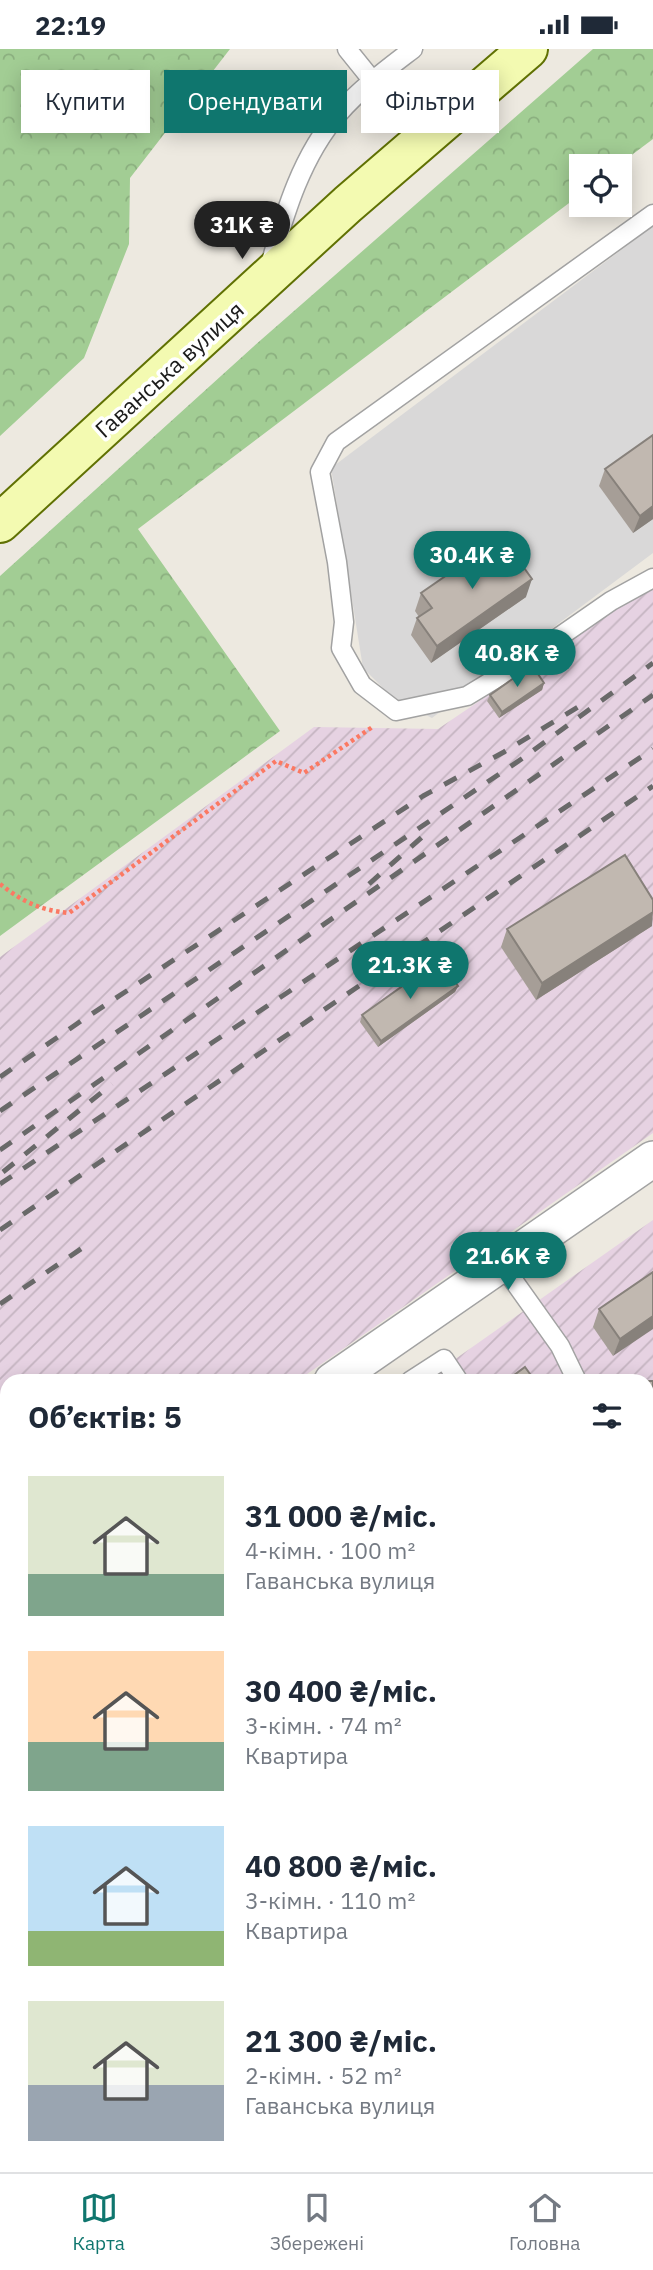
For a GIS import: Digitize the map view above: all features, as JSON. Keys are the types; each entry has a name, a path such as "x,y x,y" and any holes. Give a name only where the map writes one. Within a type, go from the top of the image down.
{"main road":[{"name":"Гаванська вулиця","path":"499,74 528,49"},
{"name":"Гаванська вулиця","path":"0,523 348,204 432,133"}],"street":[{"path":"342,1374 653,1159"}],"lane":[{"path":"347,49 364,70"},
{"path":"385,70 413,49"},
{"path":"265,280 284,213 314,150 338,114 361,91"},
{"path":"653,214 336,442 320,473 337,562 344,622 341,647 362,685 396,711 467,696 523,662 611,601 653,578"},
{"path":"501,1263 561,1346 574,1374"},
{"path":"421,1374 444,1359 454,1374"}],"path":[{"path":"0,884 15,896 46,910 69,913 276,761 304,773 396,711"}],"shaded area":[{"path":"653,226 653,553 432,718 389,694 363,668 331,468"},
{"path":"653,586 653,1133 307,1374 0,1374 0,957 314,727 438,729"},
{"path":"653,1220 653,1374 434,1374"}],"green space":[{"path":"0,49 230,49 214,70 164,70 165,133 130,178 129,244 84,358 0,436"},
{"path":"593,49 653,49 653,139 632,155 569,154 569,203 138,529 280,731 0,936 0,576 253,347"}],"building":[{"path":"653,435 653,506 640,516 605,469"},
{"path":"502,537 532,579 437,646 417,618 432,608 421,593"},
{"path":"532,665 544,683 502,712 490,695"},
{"path":"625,855 653,900 653,912 542,983 507,929"},
{"path":"439,960 458,986 381,1041 362,1015"},
{"path":"653,1272 653,1316 620,1339 599,1309"},
{"path":"525,1367 530,1374 516,1374"}],"railway":[{"path":"0,1111 523,758 653,663"},
{"path":"0,1150 653,695"},
{"path":"0,1077 423,796 504,752 578,707"},
{"path":"0,1184 653,749"},
{"path":"0,1230 653,786"},
{"path":"369,884 429,831"},
{"path":"3,1172 112,1084"},
{"path":"0,1304 91,1242"}]}
